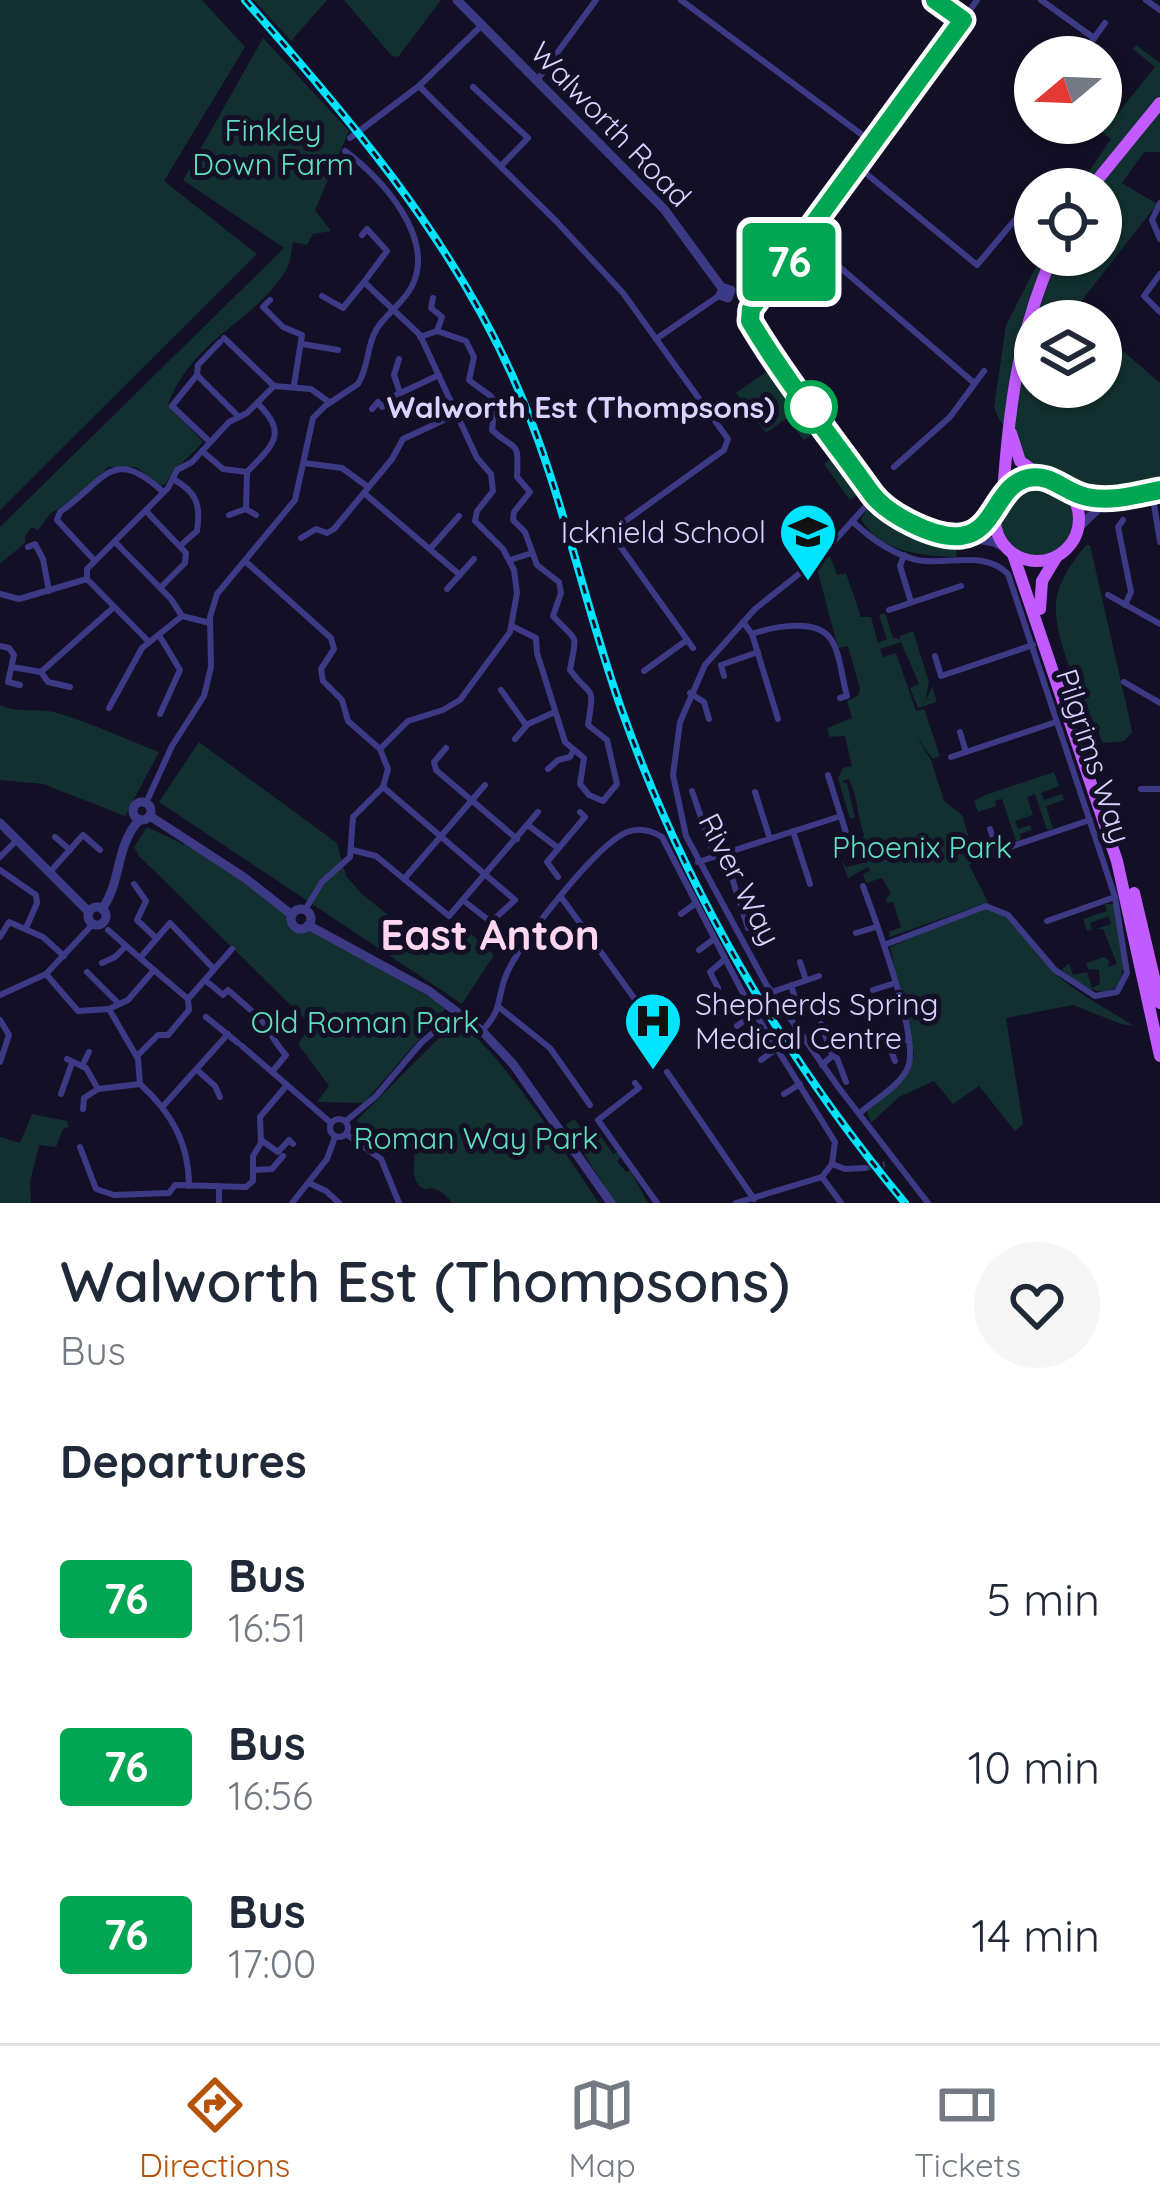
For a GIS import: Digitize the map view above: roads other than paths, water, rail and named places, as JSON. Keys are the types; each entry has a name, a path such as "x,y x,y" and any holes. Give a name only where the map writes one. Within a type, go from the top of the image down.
{"main road":[{"path":"1107,168 1160,103"},
{"path":"1045,276 1023,336 998,532 1011,551 1082,772 1100,802 1135,897 1160,1003"},
{"path":"1009,420 1018,457 1042,478 1066,490 1077,507 1078,527 1072,542 1045,572 1040,587 1038,639"},
{"path":"1000,502 1021,481 1042,478"},
{"path":"1011,551 1038,561 1058,555"},
{"path":"1100,802 1125,887 1160,1056"}],"street":[{"name":"Walworth Road","path":"457,0 664,209 724,294 747,312 874,497 918,526 994,542 1011,551"},
{"path":"536,81 596,0"},
{"path":"681,0 873,143"},
{"path":"935,0 963,20"},
{"path":"747,312 977,0"},
{"path":"1041,0 1091,36"},
{"path":"1145,0 1160,10"},
{"path":"1095,36 1105,23"},
{"path":"350,138 419,86 481,26"},
{"path":"419,86 623,293 729,443 610,532 693,648"},
{"path":"473,86 528,139 501,166"},
{"path":"345,151 388,195 416,242 414,280 373,336 358,384 318,412 308,430 295,500 217,594 210,623 209,698 172,746 146,803 134,809 245,878 292,915 296,927 308,926 482,1031 513,1064 611,1203"},
{"path":"856,166 977,265 1014,221"},
{"path":"1160,203 1152,220 1160,239"},
{"path":"343,308 387,251 364,229"},
{"path":"806,238 974,382"},
{"path":"1160,274 1144,296 1160,313"},
{"path":"364,282 420,337 477,458 493,480 493,491 476,512 476,523 510,560 517,588 512,626 502,647 460,700 404,723 380,749"},
{"path":"656,339 724,294"},
{"path":"322,296 352,315"},
{"path":"433,298 431,308 442,317 437,331"},
{"path":"254,315 270,300"},
{"path":"262,307 283,327 301,332 295,385"},
{"path":"420,337 437,331 466,341 474,357 469,380 490,392 498,404 491,427 514,443 520,461 517,477 530,490 513,517 525,532 537,566 559,582 561,593 553,616 572,630 577,648 570,670 587,684 593,700 588,724 606,738 612,755 617,784 603,800 582,789 579,774 585,760 565,742 536,653 536,638 512,626"},
{"path":"210,442 172,406 197,375 198,365 222,340 274,386"},
{"path":"237,350 245,342"},
{"path":"302,344 338,350"},
{"path":"399,359 394,375 400,394"},
{"path":"894,466 950,417 984,371"},
{"path":"197,375 238,416"},
{"path":"372,409 439,375"},
{"path":"149,642 87,579 86,572 164,493 177,470 192,462 274,386 295,385 318,392 329,402"},
{"path":"246,509 248,472 276,435 273,419 257,403"},
{"path":"301,538 316,529 331,532 405,438 457,414"},
{"path":"202,451 223,470 248,472"},
{"path":"304,464 345,469 460,574"},
{"path":"95,562 56,520 60,512 118,467 143,473 164,493"},
{"path":"173,479 199,502 197,531 182,545"},
{"path":"1066,490 1092,498 1156,491 1160,542"},
{"name":"River Way","path":"874,497 820,558 742,621 705,665 676,737 673,775 680,821 698,862 772,992 928,1203"},
{"path":"1078,527 1094,509 1118,498"},
{"path":"964,536 982,526 1000,502"},
{"path":"246,509 256,515"},
{"path":"229,515 246,509"},
{"path":"146,511 182,545 185,562 160,588"},
{"path":"430,549 459,516"},
{"name":"Pilgrims Way","path":"852,521 866,534 917,560 989,561 1008,574 1038,639 1057,722 1075,751"},
{"path":"1118,524 1131,592 1125,604"},
{"path":"34,542 43,559 49,591"},
{"path":"115,542 182,616 210,623"},
{"path":"510,560 532,553"},
{"path":"904,555 900,566 911,602"},
{"path":"447,590 474,559"},
{"path":"244,561 331,638 334,649 321,669 322,678 342,700 350,724 380,749 388,769 383,787 355,813 346,864 322,882 305,910 292,915"},
{"path":"0,594 14,599 87,579"},
{"path":"889,610 961,586"},
{"path":"1108,596 1160,624"},
{"path":"41,672 114,607"},
{"path":"109,708 126,673 149,642 182,616"},
{"path":"742,621 752,634 778,719"},
{"path":"752,634 775,627 821,631 832,640 847,696 840,698"},
{"path":"160,635 181,670 160,714"},
{"path":"934,656 941,676 1038,639"},
{"path":"644,671 687,640"},
{"path":"0,646 12,651 8,682 20,685"},
{"path":"724,676 721,665 758,652"},
{"path":"12,667 41,672 48,682 70,687"},
{"path":"1124,682 1160,703"},
{"path":"501,690 526,725"},
{"path":"690,693 704,702 710,719"},
{"path":"515,739 526,725 555,712"},
{"path":"951,757 1057,722"},
{"path":"960,733 966,752"},
{"path":"446,748 434,762 435,768 517,839"},
{"path":"548,769 573,751"},
{"name":"Pilgrims Way","path":"884,945 958,914 994,908 1018,924 1055,970 1095,996 1122,988 1126,973 1115,897 1090,820 1082,772"},
{"path":"828,775 848,839"},
{"path":"404,879 485,785"},
{"path":"383,787 513,895 514,903 490,922 464,901"},
{"path":"1141,789 1160,789"},
{"path":"692,790 714,857"},
{"path":"755,792 770,839"},
{"path":"352,850 376,856 447,915 538,812"},
{"path":"558,877 547,864 585,818 580,812"},
{"path":"698,862 841,816"},
{"path":"0,995 46,974 97,908 102,910 115,887 124,839 144,818"},
{"path":"990,829 995,852 1090,820"},
{"path":"0,823 91,918"},
{"path":"529,826 558,848"},
{"path":"793,831 810,884"},
{"path":"482,1031 500,1008 507,974 537,924 625,833 654,832 662,838 776,1049 833,1133 832,1164 822,1178 736,1203"},
{"path":"50,872 83,835 100,850"},
{"path":"56,836 70,850"},
{"path":"0,857 16,840"},
{"path":"724,854 748,928"},
{"path":"669,873 677,867"},
{"path":"0,870 36,895 26,928"},
{"path":"134,884 146,901 136,920 157,938"},
{"path":"861,1112 907,1071 911,1056 895,982 865,892"},
{"path":"855,895 880,894"},
{"path":"561,897 650,1020 630,1034"},
{"path":"1047,921 1115,897"},
{"path":"681,914 696,903"},
{"path":"305,910 308,926"},
{"path":"0,912 64,956"},
{"path":"0,937 9,922"},
{"path":"140,958 172,923 184,942 214,969"},
{"path":"856,933 877,927"},
{"path":"108,930 188,999 189,1010 168,1035 158,1035 136,1056"},
{"path":"699,950 714,939"},
{"path":"102,963 126,946"},
{"path":"188,999 232,950"},
{"path":"718,988 710,972 724,959"},
{"path":"800,962 806,980"},
{"path":"46,974 78,1011 119,1004 154,970"},
{"path":"87,972 119,1004"},
{"path":"772,992 819,976"},
{"path":"205,980 223,995 227,990 268,1026 271,1041 287,1054 272,1072"},
{"path":"873,990 895,982"},
{"path":"791,986 798,1008"},
{"path":"241,1002 249,993"},
{"path":"500,1008 550,1048 590,1105"},
{"path":"109,1009 136,1056 140,1084 164,1105 187,1152 189,1186"},
{"path":"346,1121 457,1012"},
{"path":"736,1026 755,1013"},
{"path":"206,1017 331,1123"},
{"path":"0,1020 9,1035 0,1062"},
{"path":"821,1024 846,1082"},
{"path":"164,1105 229,1034"},
{"path":"895,1061 889,1045 908,1039"},
{"path":"761,1060 776,1049"},
{"path":"82,1066 89,1052"},
{"path":"822,1065 832,1056"},
{"path":"61,1094 70,1061 91,1073 98,1089"},
{"path":"197,1070 215,1085 220,1097"},
{"path":"667,1072 754,1199"},
{"path":"635,1083 639,1088 598,1120 657,1203"},
{"path":"83,1109 84,1098 98,1089 140,1084"},
{"path":"169,1203 175,1185 249,1186 253,1156 261,1141 261,1114 287,1084"},
{"path":"784,1094 800,1084"},
{"path":"331,1123 346,1121"},
{"path":"346,1121 346,1135"},
{"path":"331,1123 335,1137"},
{"path":"335,1137 346,1135 381,1159 399,1203"},
{"path":"292,1203 327,1159 335,1137"},
{"path":"261,1141 278,1151 289,1139 293,1144"},
{"path":"79,1153 96,1189 114,1199 169,1193"},
{"path":"254,1170 272,1169 283,1156"},
{"path":"885,1164 895,1160"},
{"path":"832,1164 866,1168"},
{"path":"822,1178 841,1203"},
{"path":"309,1183 339,1203"},
{"path":"219,1186 219,1203"}],"tunnel":[{"path":"865,1168 885,1164"}],"railway":[{"path":"245,0 393,178 486,323 529,416 622,711 676,843 779,1031 905,1203"}],"place":[{"name":"Walworth Est (Thompsons)","path":"811,407"},
{"name":"Icknield School","path":"808,583"},
{"name":"Shepherds Spring Medical Centre","path":"653,1072"}],"district":[{"name":"East Anton","path":"490,934"}],"park label":[{"name":"Finkley Down Farm","path":"273,147"},
{"name":"Phoenix Park","path":"922,847"},
{"name":"Old Roman Park","path":"365,1022"},
{"name":"Roman Way Park","path":"476,1138"}]}
